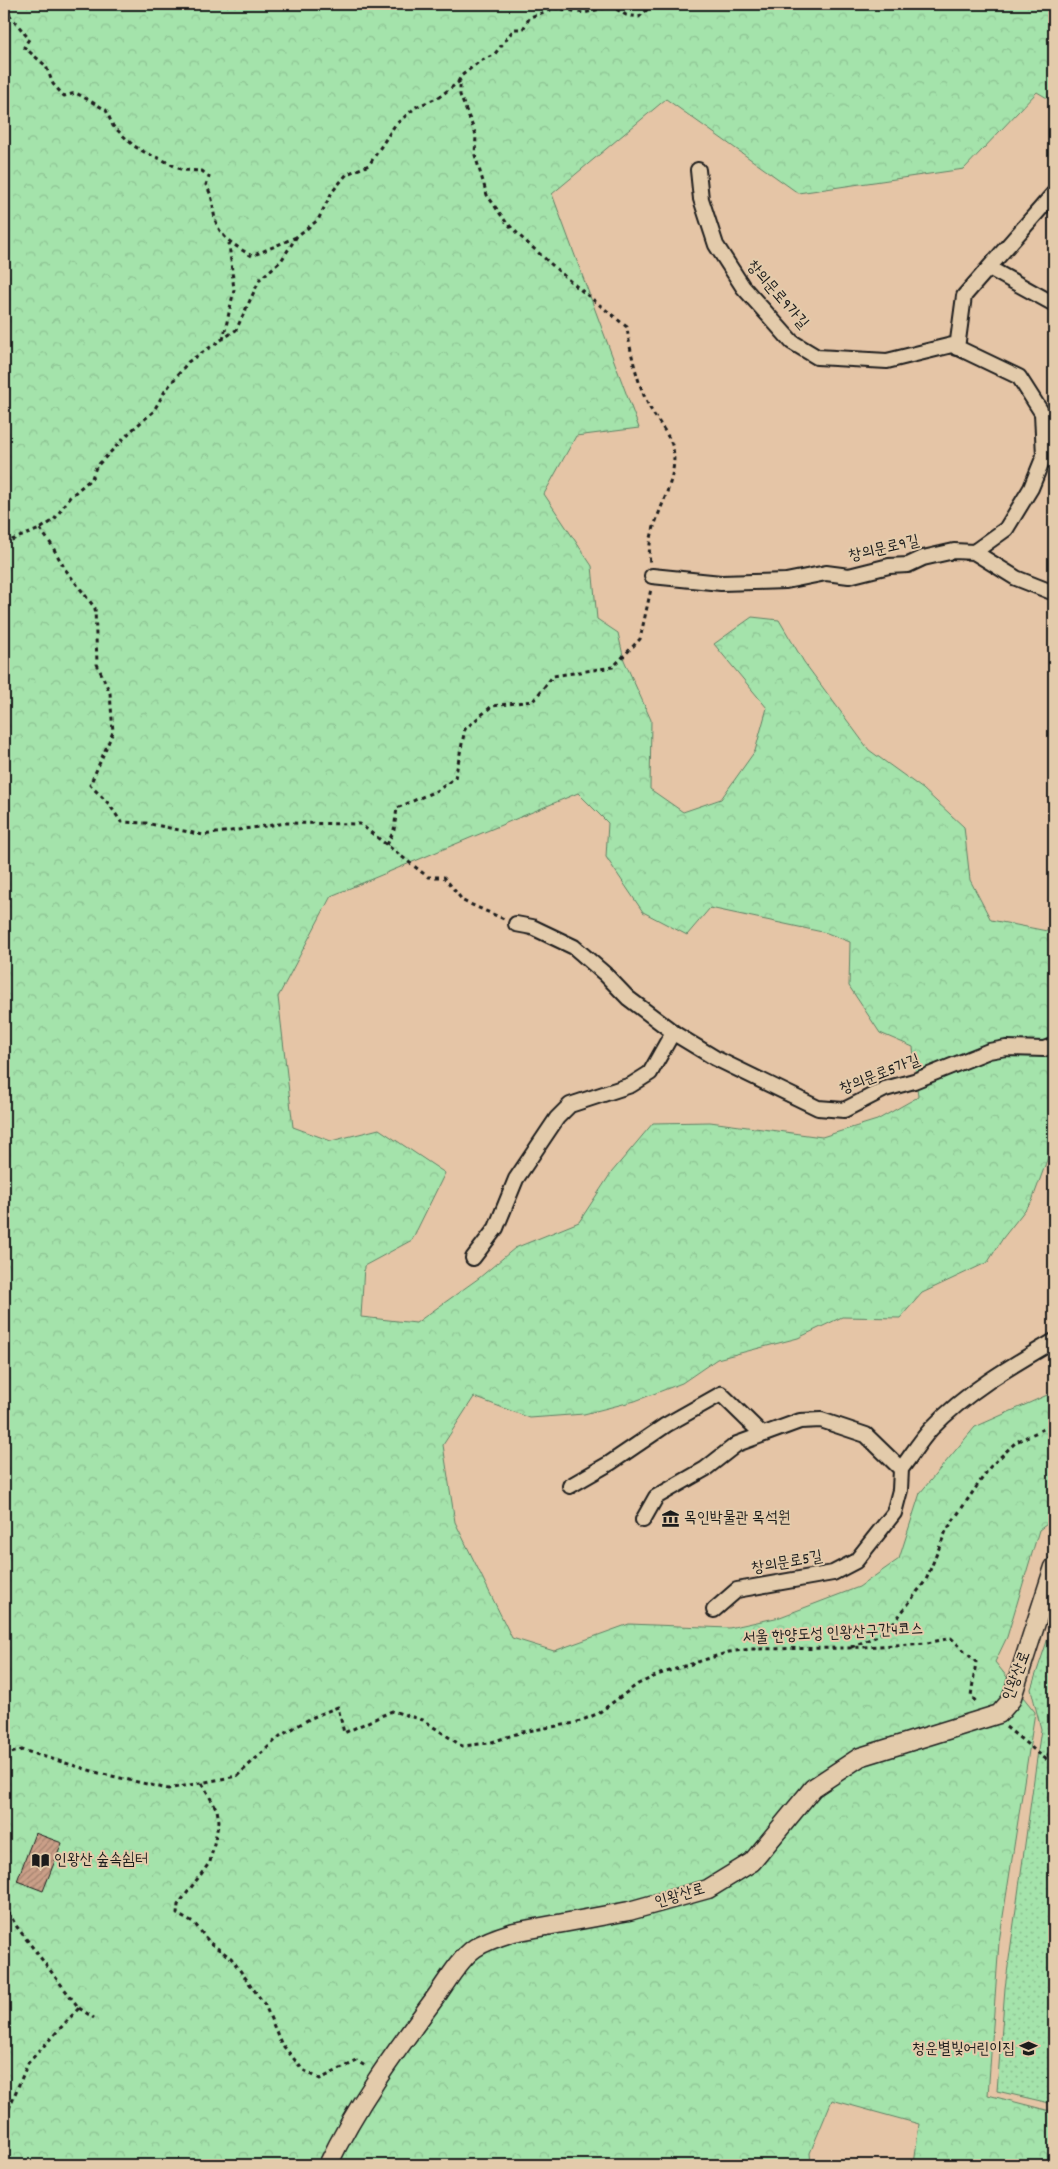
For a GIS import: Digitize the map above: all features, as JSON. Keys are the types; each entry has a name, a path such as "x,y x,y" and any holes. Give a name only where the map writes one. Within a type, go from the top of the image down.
{"street":[{"name":"창의문로9가길","path":"698,170 701,200 716,244 743,287 792,342 817,357 887,361 952,345 1019,377 1042,413 1044,456 1031,488 1006,529 974,552"},
{"path":"957,348 964,296 1054,193"},
{"path":"989,268 1054,304"},
{"name":"창의문로9길","path":"653,576 721,583 786,581 826,573 849,576 888,566 908,565 923,558 954,552 974,552"},
{"path":"974,552 1016,578 1054,594"},
{"name":"창의문로5가길","path":"516,924 532,927 574,947 605,974 628,998 673,1032 715,1058 818,1108 844,1110 885,1090 914,1081 989,1050 1006,1048 1044,1049 1054,1045"},
{"path":"473,1258 496,1228 516,1179 557,1118 570,1105 631,1085 650,1073 673,1032"},
{"path":"643,1520 656,1497 705,1469 737,1444 800,1420 821,1420 866,1435 901,1469 931,1429 961,1403 1001,1372 1054,1342"},
{"path":"570,1486 721,1394 762,1434"},
{"name":"창의문로5길","path":"714,1610 737,1590 833,1573 856,1561 894,1513 900,1490 901,1469"},
{"name":"인왕산로","path":"328,2165 371,2088 449,1978 474,1948 496,1937 514,1932 629,1910 708,1889 752,1862 813,1788 860,1757 999,1714 1011,1700 1054,1567"}],"path":[{"path":"4,8 29,39 24,47 46,66 53,84 64,96 76,93 106,110 113,126 134,146 146,153 182,170 202,171 209,177 206,185 214,198 216,224 229,242 252,256 297,236 318,220 332,192 347,174 368,165 395,125 416,108 439,97 458,83 461,76 500,49 504,40 514,30 523,29 530,17 556,8 584,13 611,6 626,15 639,17 653,4"},
{"path":"387,845 394,830 397,808 438,790 455,778 465,729 492,706 533,701 553,676 614,667 640,639 653,576 648,552 651,536 673,474 673,447 649,407 630,347 626,327 571,282 522,238 506,222 487,195 475,155 476,135 460,95 460,81 458,83"},
{"path":"4,543 40,530 54,520 70,497 92,478 96,467 132,430 153,412 165,391 188,362 236,330 260,278 281,261 297,236"},
{"path":"223,340 234,290 229,242"},
{"path":"40,530 66,569 96,608 98,664 110,693 113,732 90,785 109,804 121,822 146,823 203,835 286,823 360,824 428,877 444,877 463,901 516,924"},
{"path":"848,1648 878,1636 896,1620 926,1580 946,1532 990,1467 1016,1442 1054,1424"},
{"name":"서울 한양도성 인왕산구간4코스","path":"4,1756 22,1750 99,1773 168,1789 237,1776 280,1736 311,1718 338,1707 344,1733 392,1711 423,1720 462,1746 489,1743 522,1732 575,1723 597,1714 638,1684 660,1674 729,1652 751,1649 848,1648 927,1643 951,1638 976,1662 971,1696 990,1717 1047,1760 1054,1734"},
{"path":"202,1782 217,1810 219,1821 210,1862 178,1904 178,1914 195,1924 210,1943 231,1958 265,2005 281,2043 303,2070 320,2079 357,2062"},
{"path":"4,1905 17,1927 79,2008 94,2018"},
{"path":"4,2120 28,2063 79,2008"}],"green space":[{"path":"4,4 1054,4 1054,102 1037,92 964,169 798,193 666,99 552,194 639,428 576,436 544,494 592,566 597,619 618,633 624,660 651,720 650,789 683,812 721,799 755,751 767,708 714,644 752,617 779,620 804,662 869,750 923,789 964,827 970,880 991,920 1052,932 1054,937 1054,1141 1032,1201 1003,1238 988,1262 922,1293 900,1318 842,1317 798,1338 717,1359 682,1383 635,1401 584,1414 530,1418 474,1397 443,1445 455,1522 512,1638 554,1651 629,1624 729,1628 780,1617 859,1587 899,1559 920,1493 975,1427 1054,1392 1054,1519 1039,1530 1007,1637 995,1662 1035,1712 999,1942 988,2095 1054,2112 1054,2165 914,2165 919,2124 832,2100 810,2153 811,2165 4,2165","holes":["578,793 608,823 606,857 643,912 687,935 710,908 827,933 850,942 849,986 880,1033 913,1047 918,1097 877,1120 822,1137 710,1122 653,1123 611,1173 579,1222 515,1248 479,1278 416,1323 361,1317 364,1266 412,1240 445,1173 379,1129 331,1141 293,1127 278,997 331,896"]},
{"path":"1054,1620 1054,2104 997,2091 1005,1988 1041,1729 1031,1689"}],"building":[{"path":"35,1833 62,1843 43,1891 17,1881"}],"place":[{"name":"목인박물관 목석원","path":"670,1518"},
{"name":"인왕산 숲속쉼터","path":"40,1860"},
{"name":"청운별빛어린이집","path":"1029,2049"}]}
